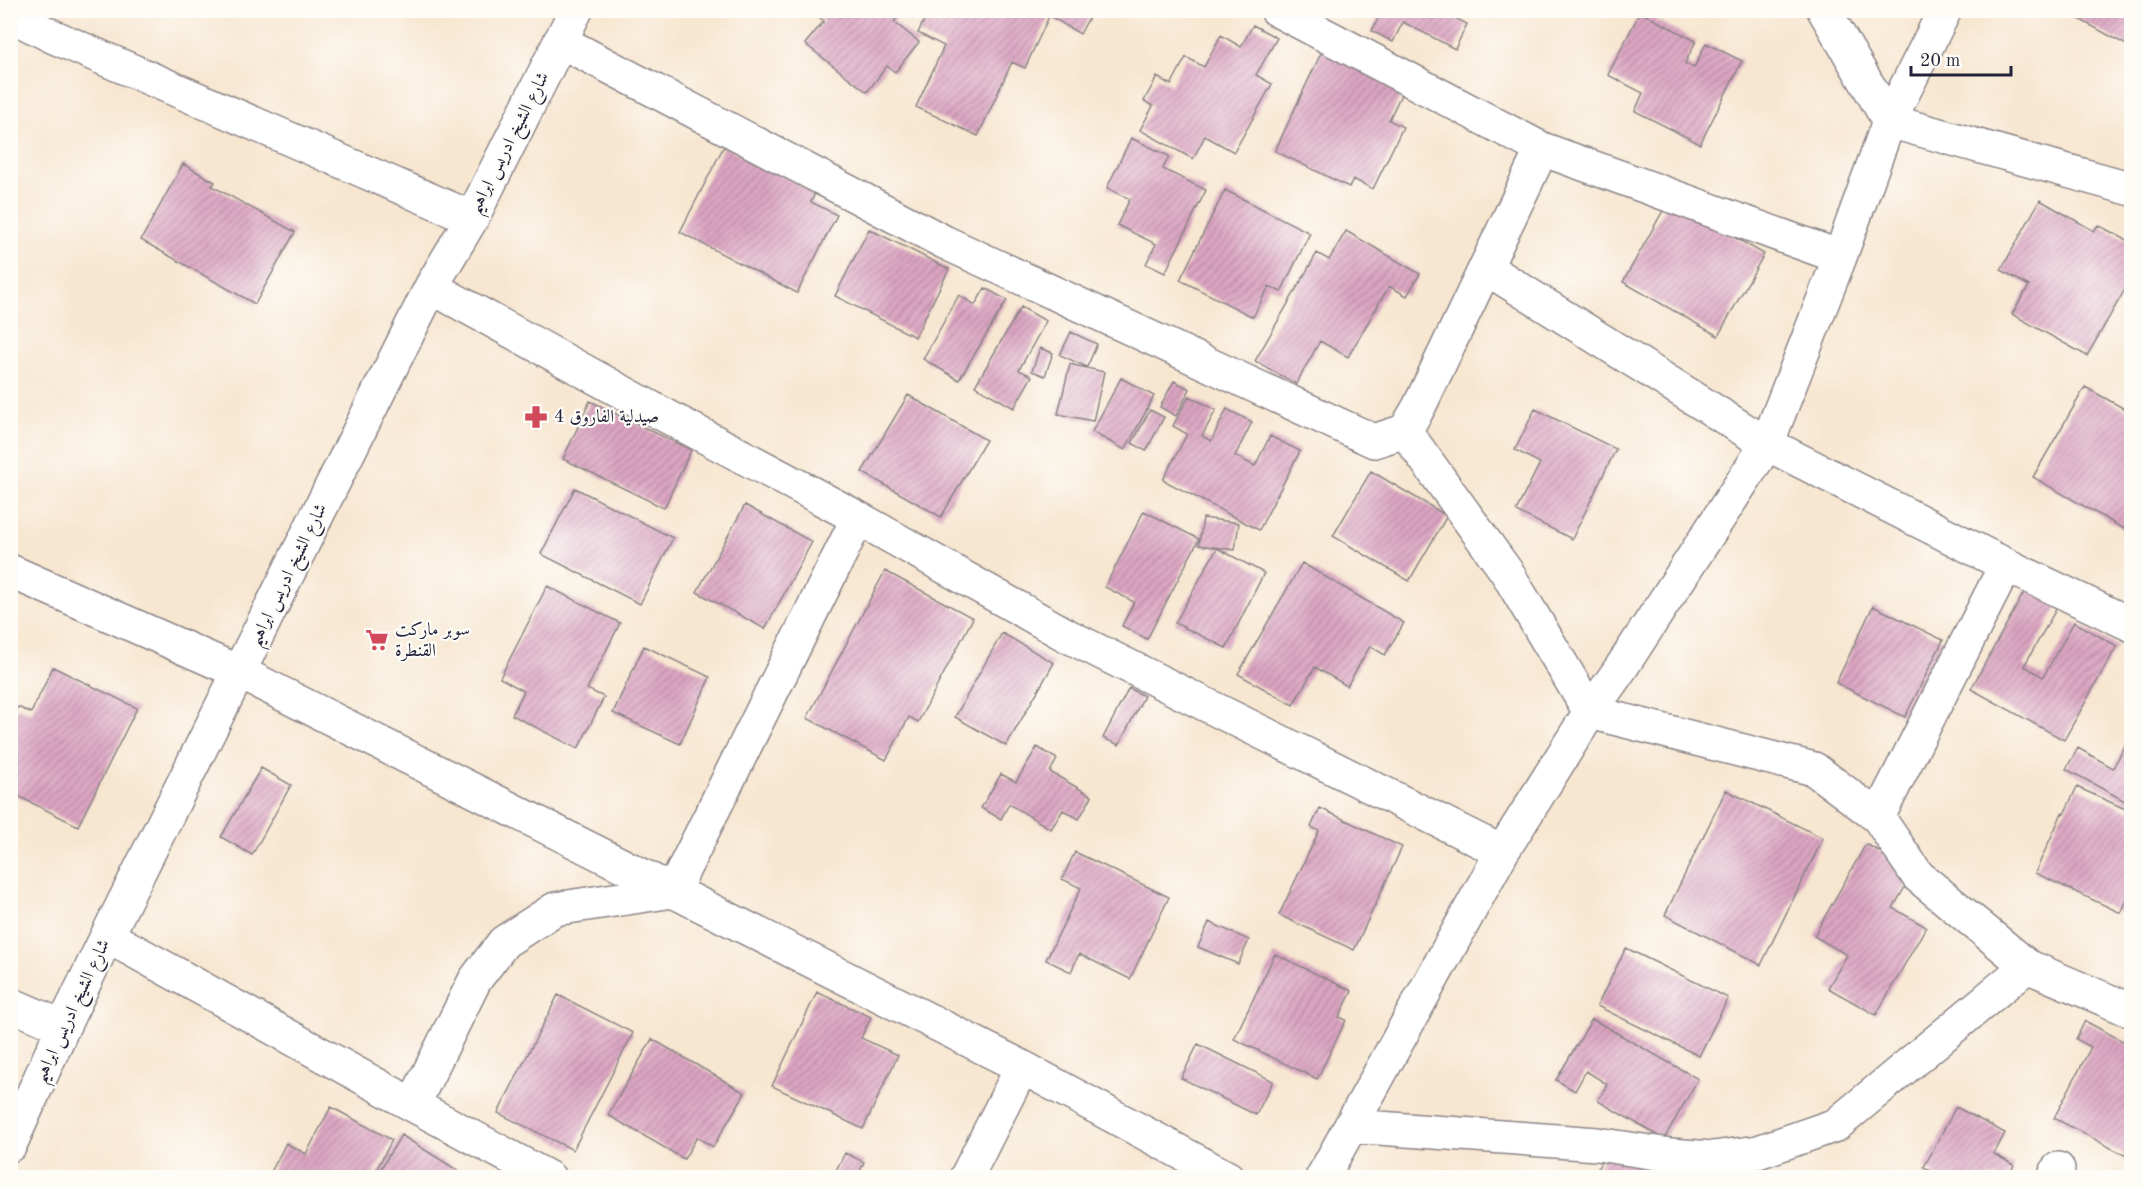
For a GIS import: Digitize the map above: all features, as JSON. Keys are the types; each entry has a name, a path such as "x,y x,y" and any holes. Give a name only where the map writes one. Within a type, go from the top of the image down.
{"street":[{"name":"شارع الشيخ ادريس ابراهيم","path":"10,1145 107,936 431,287 472,218 576,10"},
{"path":"1277,10 1542,148 1840,257"},
{"path":"1824,10 1889,121 2132,189"},
{"path":"1322,1178 1502,852 1590,712 1767,444 1840,257 1889,121 1945,10"},
{"path":"10,15 58,23 472,218"},
{"path":"560,41 944,242 1374,441 1405,431 1419,407 1542,148"},
{"path":"1486,267 1767,444 2006,565 2132,625"},
{"path":"431,287 684,426 858,518 1066,635 1502,852"},
{"path":"1405,431 1506,571 1590,712 1814,769 1878,817 1918,876 2027,966 2132,1011"},
{"path":"673,891 858,518"},
{"path":"1878,817 2006,565"},
{"path":"10,571 239,672 1022,1067 1228,1178"},
{"path":"413,1106 475,980 504,942 555,909 673,891"},
{"path":"107,936 413,1106 549,1178"},
{"path":"1351,1126 1597,1144 1681,1156 1713,1158 1758,1152 1836,1125 2027,966"},
{"path":"10,1004 63,1027"},
{"path":"966,1178 1022,1067"}],"building":[{"path":"810,10 899,10 902,12 894,22 919,42 895,72 887,66 867,92 805,44 824,21"},
{"path":"929,10 938,10 949,16 951,10 1052,10 1025,68 1012,62 978,136 916,107 944,46 918,33"},
{"path":"1057,10 1093,10 1080,34 1053,18"},
{"path":"1382,10 1440,10 1467,24 1455,49 1403,22 1393,42 1372,31"},
{"path":"2067,10 2132,10 2132,48 2066,12"},
{"path":"1640,12 1696,41 1685,63 1694,68 1706,43 1742,61 1700,144 1635,111 1643,93 1608,75"},
{"path":"1253,25 1277,38 1256,75 1272,84 1234,152 1205,136 1193,159 1140,130 1153,106 1144,101 1157,77 1171,85 1186,57 1204,67 1221,35 1241,47"},
{"path":"1323,49 1404,88 1389,120 1403,127 1373,189 1353,179 1349,187 1275,151"},
{"path":"1131,138 1169,156 1163,169 1206,190 1165,273 1146,264 1156,244 1117,225 1130,199 1107,188"},
{"path":"724,146 815,193 811,202 837,215 797,293 680,232"},
{"path":"183,164 215,182 212,186 295,232 255,304 141,240"},
{"path":"1225,190 1310,233 1281,292 1269,286 1253,317 1180,280"},
{"path":"1669,200 1764,254 1718,336 1623,282"},
{"path":"2040,200 2094,231 2098,225 2132,243 2132,277 2087,356 2012,314 2029,286 2001,270"},
{"path":"869,229 949,269 915,337 835,296"},
{"path":"1346,231 1420,274 1407,296 1389,286 1348,357 1320,341 1296,384 1255,361 1317,253 1329,260"},
{"path":"985,288 1007,300 959,380 923,359 959,295 975,305"},
{"path":"1021,307 1046,321 1019,370 1032,376 1014,408 975,386"},
{"path":"1071,332 1097,344 1087,367 1060,355"},
{"path":"1040,348 1053,353 1045,376 1032,371"},
{"path":"1070,364 1104,372 1093,421 1058,414"},
{"path":"1121,378 1154,396 1125,450 1092,432"},
{"path":"1174,381 1190,389 1176,416 1160,407"},
{"path":"2085,387 2132,413 2132,516 2124,529 2033,477"},
{"path":"908,395 986,440 941,517 862,472"},
{"path":"1189,396 1216,410 1202,436 1211,441 1227,409 1252,422 1235,456 1255,466 1270,436 1300,451 1259,530 1163,480 1187,434 1173,426"},
{"path":"590,401 691,450 664,508 563,459"},
{"path":"1535,409 1616,449 1572,539 1516,511 1540,463 1515,450"},
{"path":"1150,410 1164,417 1146,451 1132,443"},
{"path":"1371,471 1447,516 1409,581 1333,536"},
{"path":"575,488 673,538 640,604 541,554"},
{"path":"745,505 812,542 765,629 697,592"},
{"path":"1144,511 1199,539 1147,639 1122,626 1134,602 1105,587"},
{"path":"1203,518 1239,523 1235,550 1199,545"},
{"path":"1217,548 1264,573 1226,648 1175,623"},
{"path":"1302,563 1404,623 1385,655 1370,646 1347,686 1315,667 1293,705 1238,674"},
{"path":"885,571 973,618 918,722 909,717 886,760 807,718"},
{"path":"547,586 620,623 587,689 604,697 578,749 512,715 524,691 500,678"},
{"path":"2027,587 2059,604 2024,666 2043,677 2074,622 2117,646 2064,740 1971,689"},
{"path":"1873,606 1943,640 1905,717 1836,683"},
{"path":"1002,633 1054,663 1006,746 955,717"},
{"path":"644,646 710,677 680,744 613,713"},
{"path":"53,667 137,708 78,826 10,792 10,749 16,736 10,733 10,721 18,707 31,713"},
{"path":"1129,688 1144,696 1119,745 1103,738"},
{"path":"2132,733 2132,805 2066,769 2078,748 2113,768"},
{"path":"1037,747 1057,759 1050,772 1092,796 1079,819 1063,810 1051,829 1009,804 1001,819 981,808 1001,774 1016,782"},
{"path":"261,768 291,785 252,855 221,837"},
{"path":"2077,787 2132,812 2132,890 2121,913 2035,873 2062,813 2064,814"},
{"path":"1726,790 1823,838 1761,965 1665,915"},
{"path":"1320,808 1402,847 1354,950 1279,915 1319,831 1311,827"},
{"path":"1866,844 1914,871 1893,908 1926,927 1876,1015 1828,988 1847,955 1814,936"},
{"path":"1075,852 1169,897 1130,979 1079,954 1071,972 1046,960 1081,888 1062,879"},
{"path":"1209,922 1249,940 1238,964 1198,947"},
{"path":"1626,948 1728,998 1699,1056 1597,1006"},
{"path":"1275,954 1352,991 1339,1017 1346,1020 1317,1079 1234,1039"},
{"path":"817,992 871,1017 861,1038 898,1055 863,1129 772,1086"},
{"path":"558,995 633,1033 573,1150 498,1113"},
{"path":"1592,1019 1698,1079 1664,1139 1598,1101 1607,1084 1586,1071 1575,1091 1556,1080"},
{"path":"2085,1021 2132,1046 2132,1159 2054,1118 2091,1047 2076,1039"},
{"path":"652,1039 745,1093 713,1147 697,1137 684,1159 608,1115"},
{"path":"1198,1044 1273,1081 1256,1115 1181,1078"},
{"path":"331,1107 392,1140 372,1178 268,1178 286,1143 306,1154"},
{"path":"1956,1107 2005,1133 1994,1154 2014,1165 2008,1178 1932,1178 1934,1173 1924,1167"},
{"path":"401,1135 470,1178 375,1178"},
{"path":"1608,1148 1675,1164 1668,1178 1593,1178"},
{"path":"845,1153 864,1162 857,1178 832,1178"}],"place":[{"name":"صيدلية الفاروق 4","path":"536,417"},
{"name":"سوبر ماركت القنطرة","path":"377,640"}]}
